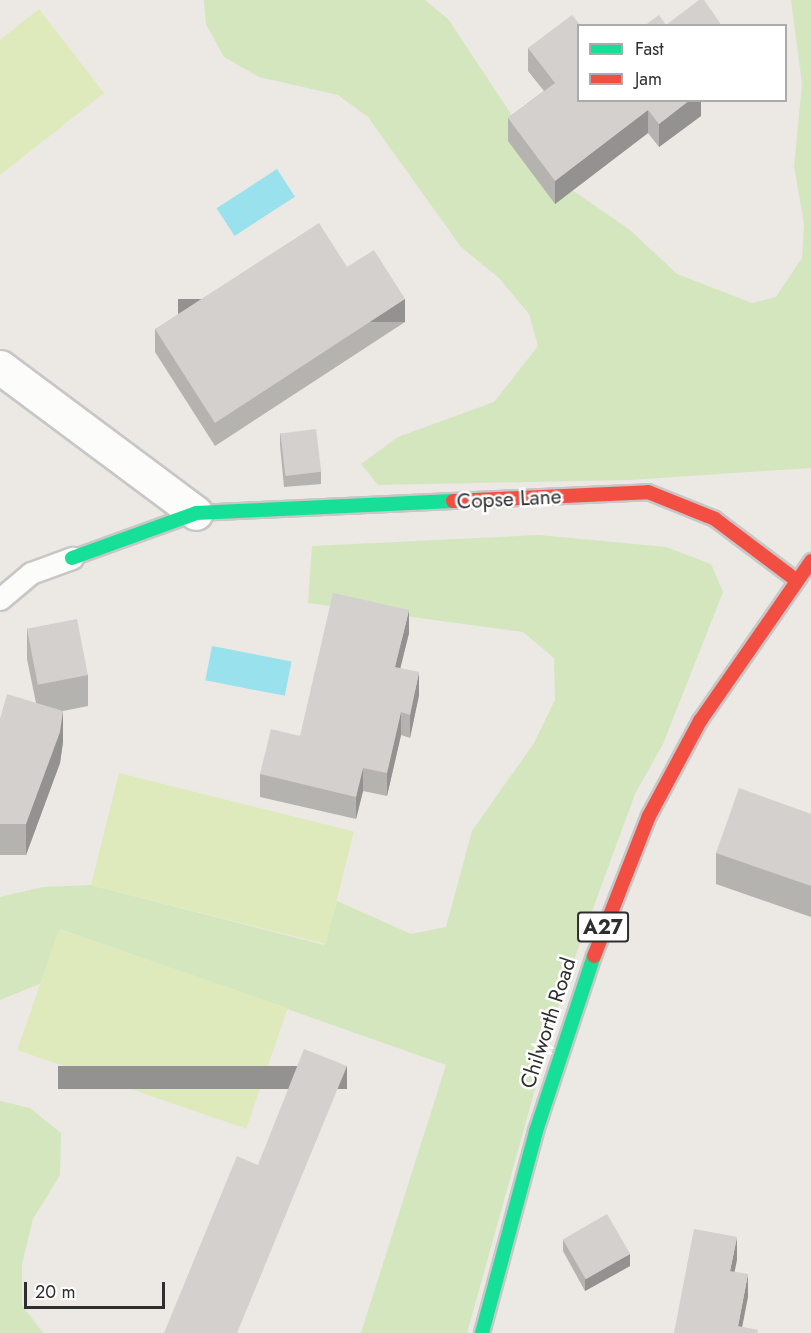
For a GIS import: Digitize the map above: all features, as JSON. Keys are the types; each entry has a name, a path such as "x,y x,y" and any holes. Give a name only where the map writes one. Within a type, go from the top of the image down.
{"main road":[{"name":"Copse Lane","path":"72,558 196,513 648,492 715,519 796,580"},
{"name":"Chilworth Road","path":"482,1333 549,1087 610,908 649,816 700,721 811,561"}],"street":[{"path":"0,367 196,513"}],"lane":[{"path":"0,599 31,573 72,558"}],"green space":[{"path":"204,0 425,0 449,20 513,117 530,161 630,230 677,274 752,303 776,297 802,258 804,224 794,166 802,84 791,0 811,0 811,468 629,480 378,485 361,464 398,437 494,402 538,346 529,314 499,278 461,247 368,117 338,95 259,77 224,57 206,24"},
{"path":"39,9 104,93 0,175 0,40"},
{"path":"539,535 666,547 711,564 723,592 663,744 635,794 562,993 467,1333 361,1333 446,1065 60,929 42,983 0,1000 0,897 43,887 90,885 324,945 337,901 411,934 446,927 472,831 534,743 555,700 554,658 523,632 308,603 312,546"},
{"path":"119,773 354,832 326,944 91,886"},
{"path":"59,929 288,1008 246,1129 17,1050"},
{"path":"0,1101 30,1108 61,1133 60,1175 33,1219 22,1264 22,1305 43,1333 0,1333"}],"water":[{"path":"277,169 295,197 235,236 217,208"},
{"path":"212,646 292,661 285,696 205,680"}],"building":[{"path":"699,0 704,0 721,24 667,24"},
{"path":"572,15 579,24 577,24 577,102 687,102 659,124 648,110 555,181 508,118 555,83 528,48"},
{"path":"659,15 665,24 647,24"},
{"path":"319,223 347,267 374,250 405,299 215,423 155,329"},
{"path":"316,429 321,472 286,476 280,433"},
{"path":"333,593 409,610 395,667 419,672 410,715 401,712 387,773 363,768 356,797 260,774 271,729 300,736"},
{"path":"77,619 88,675 38,685 27,629"},
{"path":"7,694 63,711 60,732 26,824 0,824 0,719"},
{"path":"739,788 811,814 811,886 716,853"},
{"path":"304,1049 347,1066 237,1333 164,1333 237,1156 258,1165"},
{"path":"607,1214 630,1254 586,1279 563,1240"},
{"path":"694,1229 737,1237 730,1271 748,1274 738,1326 758,1330 757,1333 674,1333"}],"traffic: fast":[{"path":"72,558 196,513 453,501"},
{"path":"482,1333 536,1131 594,956"}],"traffic: jam":[{"path":"453,501 648,492 715,519 796,580"},
{"path":"594,956 649,816 700,721 811,561"}]}
